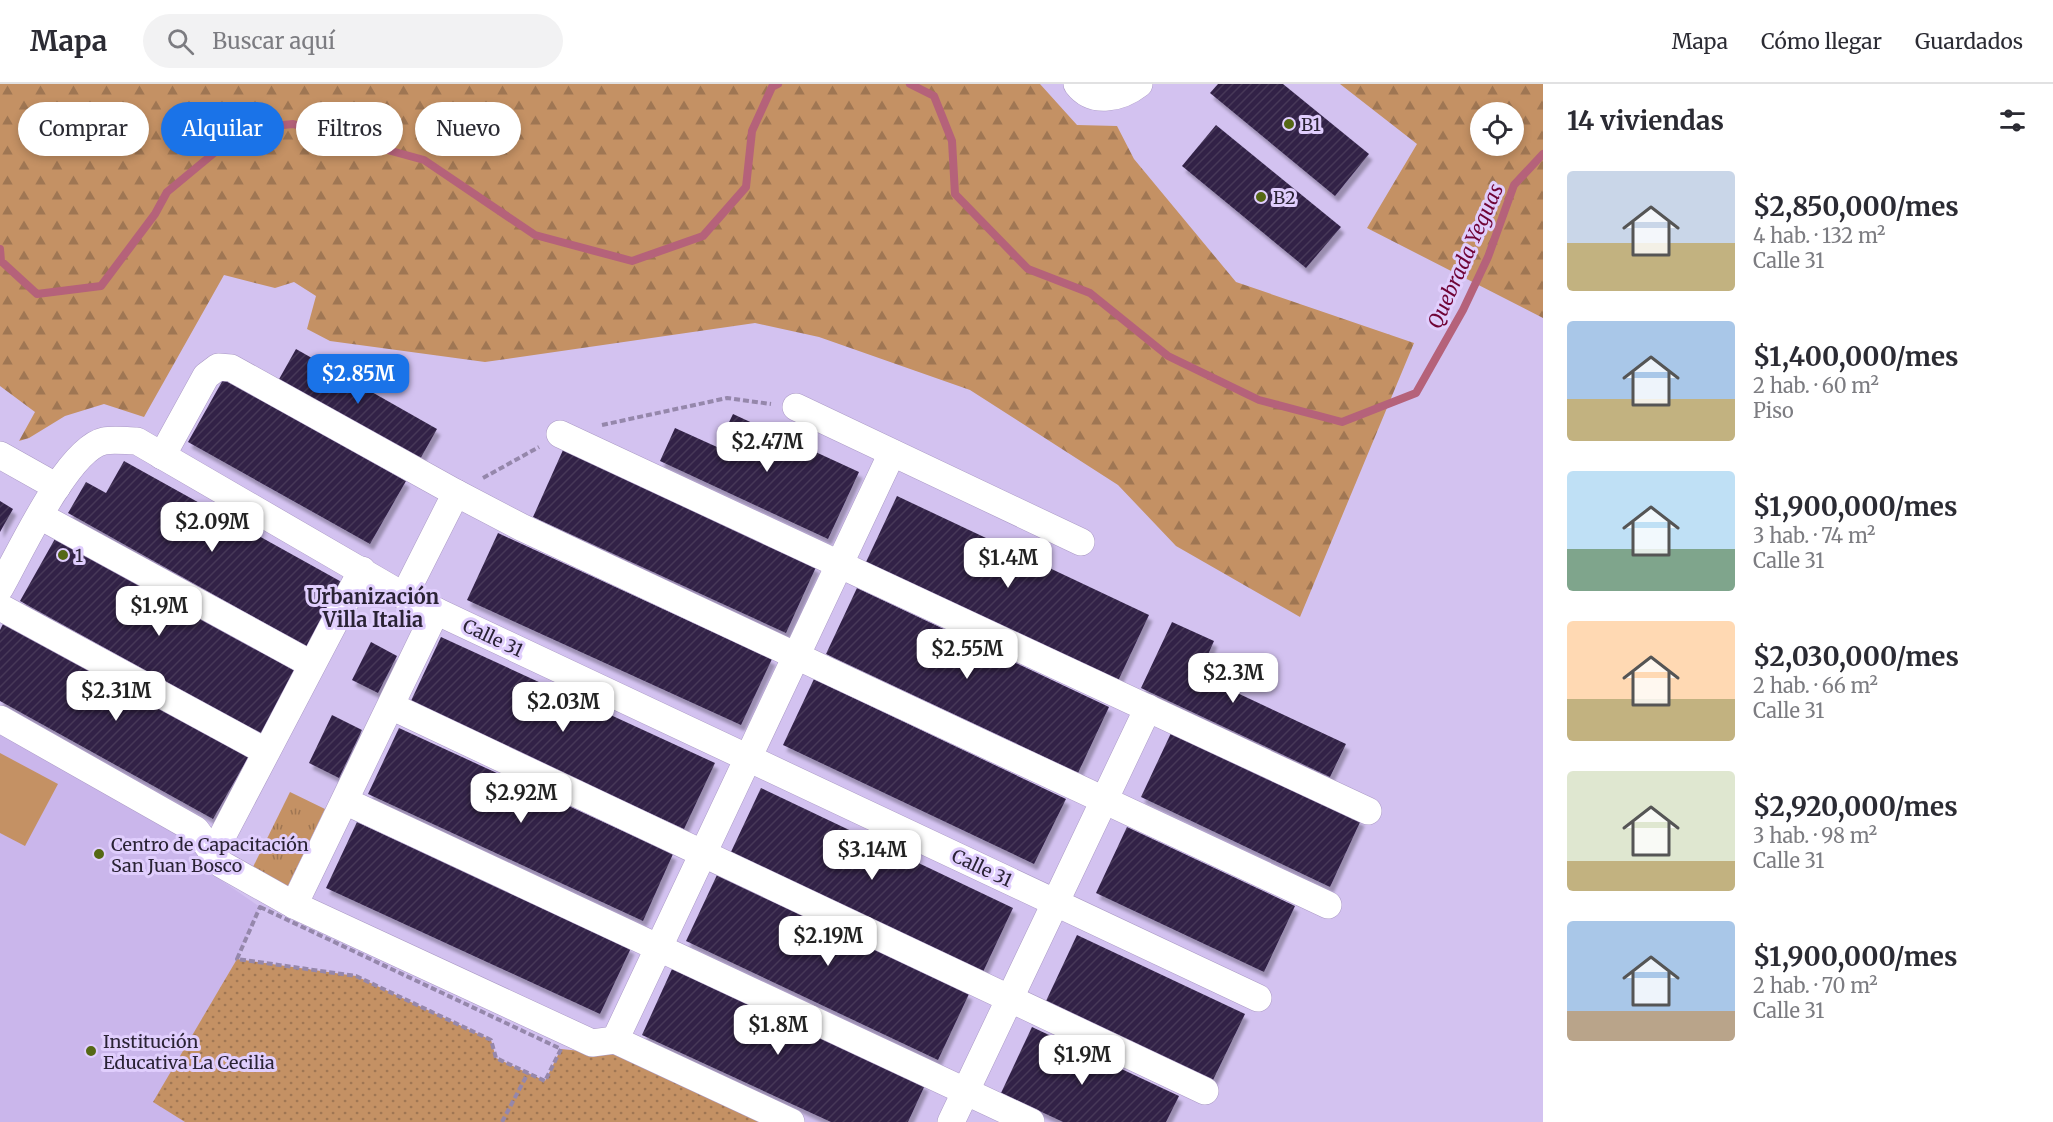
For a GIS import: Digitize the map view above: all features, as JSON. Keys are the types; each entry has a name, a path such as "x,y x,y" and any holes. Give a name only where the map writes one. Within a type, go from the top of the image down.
{"street":[{"path":"1077,84 1081,89 1107,99 1125,95 1139,84"},
{"path":"162,456 206,376 218,367 231,368 456,493 1328,905"},
{"path":"796,407 1081,542"},
{"path":"560,434 1368,811"},
{"name":"Calle 31","path":"57,487 77,457 103,441 137,441 405,596 1258,998"},
{"path":"615,1040 892,453"},
{"path":"0,454 57,487 0,588"},
{"path":"405,596 456,493"},
{"path":"40,516 311,664"},
{"path":"214,852 362,570"},
{"path":"0,607 265,751"},
{"path":"294,905 436,611"},
{"path":"391,706 1205,1092"},
{"path":"951,1122 1148,708"},
{"path":"0,719 196,830 221,864 294,905 592,1043 615,1040 790,1122"},
{"path":"345,801 1031,1122"}],"path":[{"path":"456,493 560,434 727,398 796,407"},
{"path":"260,907 561,1049 545,1081 528,1073 496,1058 491,1040 356,976 237,959 260,907"},
{"path":"502,1122 528,1073"}],"shaded area":[{"path":"0,729 190,838 205,869 260,907 237,959 154,1102 185,1122 0,1122"}],"green space":[{"path":"0,84 1040,84 1077,125 1117,126 1134,159 1236,282 1414,343 1300,617 1176,546 1118,485 970,390 819,337 755,323 485,362 330,341 307,329 316,296 294,282 275,288 224,275 144,417 104,404 65,416 29,438 19,441 35,412 0,386"},
{"path":"1340,84 1543,84 1543,318 1367,228 1417,144"},
{"path":"0,753 58,784 25,846 0,833"},
{"path":"290,792 325,809 286,890 250,873"},
{"path":"237,959 356,976 491,1040 496,1058 545,1081 561,1049 630,1056 773,1122 185,1122 153,1102"}],"building":[{"name":"B1","path":"1218,84 1283,84 1369,154 1335,196 1210,93"},
{"name":"B2","path":"1216,125 1341,227 1306,268 1182,166"},
{"path":"296,349 437,429 419,461 278,381"},
{"path":"224,378 406,481 370,544 188,442"},
{"path":"733,414 859,472 828,539 660,461 675,428 717,447"},
{"path":"563,450 816,567 786,633 533,517"},
{"path":"124,461 347,585 311,649 68,513 86,482 106,493"},
{"path":"897,496 1149,615 1118,681 866,562"},
{"path":"0,501 13,509 0,532"},
{"path":"498,533 772,659 741,725 467,600"},
{"path":"56,537 299,673 264,736 20,601"},
{"path":"857,588 1109,707 1078,773 826,654"},
{"path":"5,620 249,756 213,819 0,701 0,630"},
{"path":"1172,622 1214,641 1199,675 1346,744 1330,777 1141,688"},
{"path":"441,637 715,763 684,829 410,703"},
{"path":"371,642 397,656 378,693 352,680"},
{"path":"814,679 1066,799 1034,864 783,745"},
{"path":"332,715 362,730 339,778 309,763"},
{"path":"399,728 673,854 643,921 368,794"},
{"path":"1172,731 1361,820 1330,887 1141,797"},
{"path":"761,788 1013,908 982,974 730,854"},
{"path":"357,822 631,948 600,1014 326,888"},
{"path":"1127,827 1295,906 1264,972 1096,893"},
{"path":"717,875 969,994 938,1060 686,941"},
{"path":"1077,935 1245,1014 1213,1080 1046,1001"},
{"path":"672,969 925,1085 908,1122 831,1122 642,1035"},
{"path":"1032,1027 1179,1096 1166,1122 1063,1122 1001,1093"}],"waterway":[{"name":"Quebrada Yeguas","path":"0,249 1,261 37,294 101,286 155,214 167,192 243,129 293,124 424,160 535,235 632,261 703,236 746,187 752,131 772,87 778,84"},
{"name":"Quebrada Yeguas","path":"910,84 934,96 952,141 955,194 1028,269 1090,293 1168,356 1259,400 1342,422 1416,393 1463,310 1488,257 1514,185 1543,154"}],"place":[{"name":"B1","path":"1289,124"},
{"name":"B2","path":"1261,197"},
{"name":"1","path":"63,555"},
{"name":"Centro de Capacitación San Juan Bosco","path":"99,854"},
{"name":"Institución Educativa La Cecilia","path":"91,1051"}],"district":[{"name":"Urbanización Villa Italia","path":"373,608"}]}
